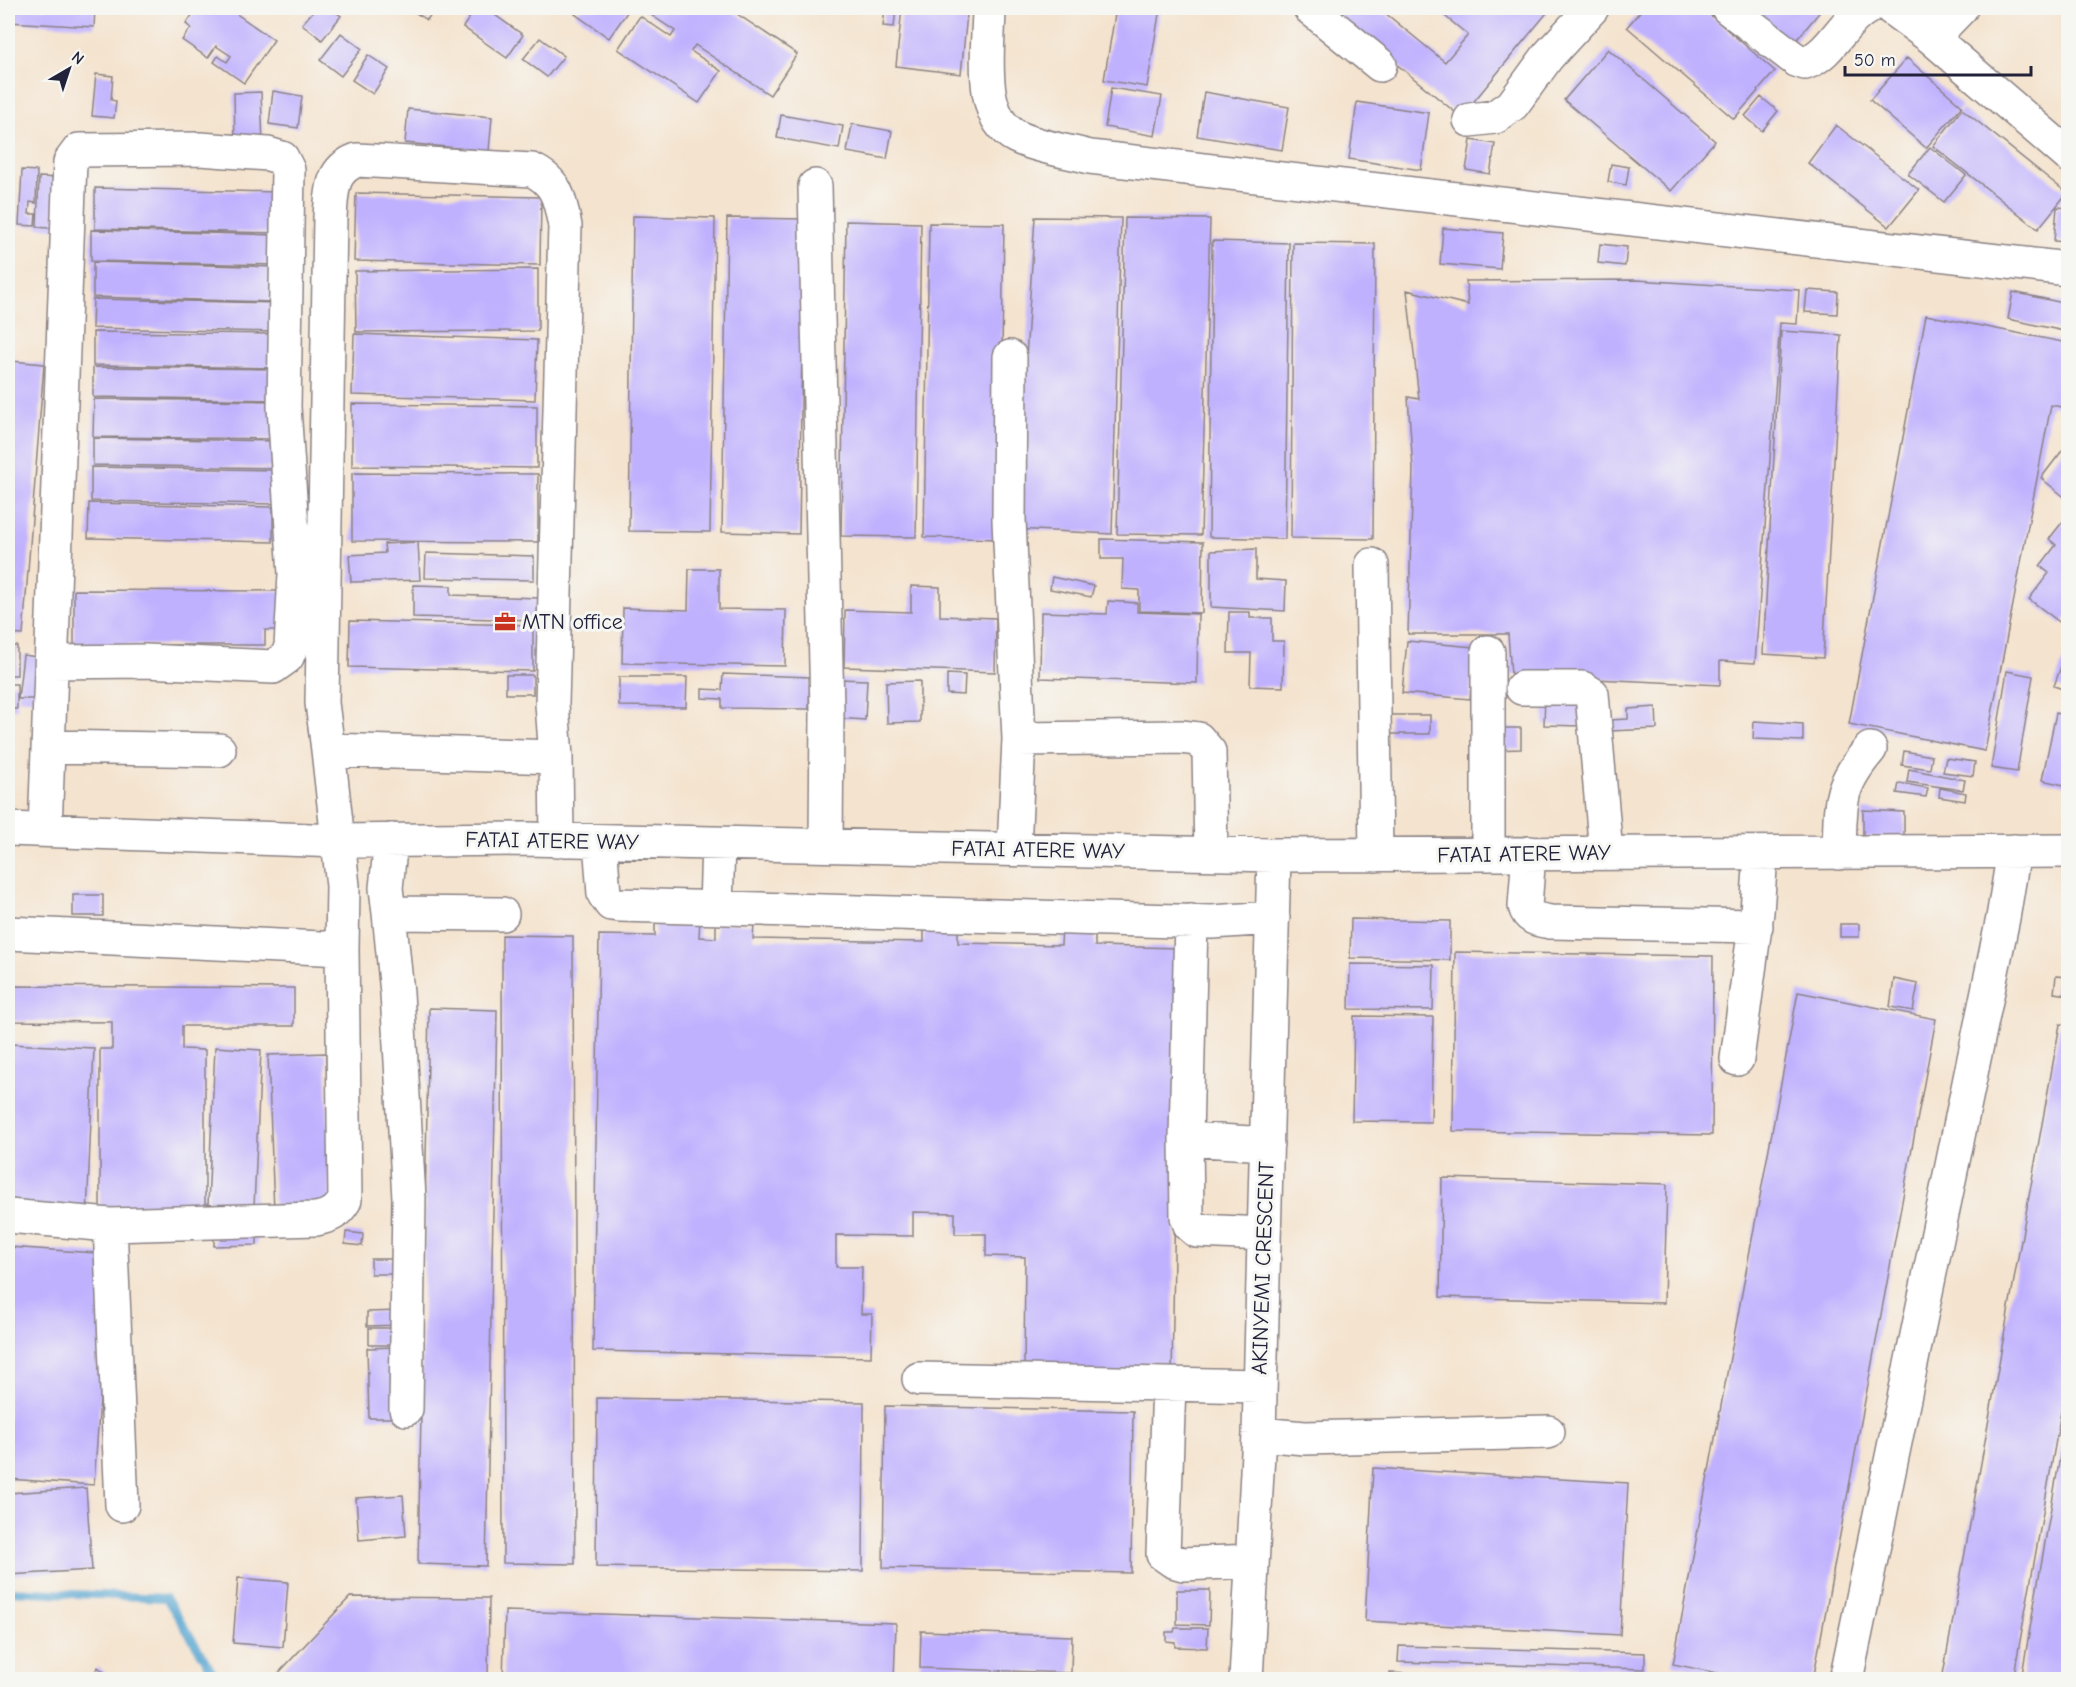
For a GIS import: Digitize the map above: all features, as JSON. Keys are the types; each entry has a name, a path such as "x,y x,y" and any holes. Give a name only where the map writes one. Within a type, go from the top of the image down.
{"street":[{"path":"989,8 988,97 1001,124 1017,137 1090,157 2068,269"},
{"path":"1310,8 1380,65"},
{"path":"1470,120 1495,117 1513,104 1548,56 1592,8"},
{"path":"1728,8 1796,60 1805,63 1821,54 1847,24 1867,8"},
{"path":"1891,8 1932,38 2068,155"},
{"path":"1932,38 1961,8"},
{"path":"45,830 50,747 52,662 70,162 79,150 200,149 268,154 282,158 288,170 284,407 295,574 291,647 286,657 273,667 145,661 52,662"},
{"path":"8,1216 110,1225 316,1219 332,1216 345,1200 343,886 321,703 330,217 332,188 336,175 344,166 357,160 532,170 554,184 560,200 565,226 552,704 556,757 557,841"},
{"path":"815,186 828,710 826,845"},
{"path":"1010,357 1009,520 1018,739 1014,849"},
{"path":"1372,565 1376,855"},
{"path":"1488,652 1488,855"},
{"path":"1522,688 1582,688 1592,694 1606,853"},
{"path":"1018,739 1198,739 1209,752 1211,853"},
{"path":"50,747 219,750"},
{"path":"1839,853 1842,792 1849,775 1870,749"},
{"path":"328,750 556,757"},
{"name":"FATAI ATERE WAY","path":"8,829 339,841 600,841 1274,855 2068,851"},
{"path":"391,840 386,888 397,993 409,1198 406,1408"},
{"path":"600,841 604,894 611,904 1191,921 1273,918"},
{"path":"716,907 718,844"},
{"path":"1846,1680 2003,918 2014,851"},
{"path":"1529,854 1525,906 1526,913 1533,919 1550,922 1756,926"},
{"path":"1737,1059 1756,926 1761,854"},
{"name":"AKINYEMI CRESCENT","path":"1246,1680 1259,1434 1274,855"},
{"path":"389,913 502,915"},
{"path":"1191,921 1185,1139 1190,1225 1197,1231 1264,1234"},
{"path":"8,933 342,949"},
{"path":"1185,1139 1267,1144"},
{"path":"110,1225 122,1505"},
{"path":"920,1379 1260,1386"},
{"path":"1169,1385 1163,1554 1183,1564 1252,1562"},
{"path":"1259,1434 1305,1438 1548,1432"}],"building":[{"path":"8,8 95,8 94,27 8,22"},
{"path":"197,8 228,8 274,40 244,83 214,62 218,56 227,62 231,56 216,46 208,58 182,40 191,28 186,24"},
{"path":"316,8 330,8 341,16 322,40 302,24"},
{"path":"408,8 435,8 427,20"},
{"path":"476,8 485,8 523,35 507,58 463,27"},
{"path":"580,8 630,8 609,38 575,14"},
{"path":"643,8 728,8 797,54 770,95 695,45 691,51 721,71 699,103 618,49 640,16 671,37 675,31"},
{"path":"885,8 896,8 894,27 883,26"},
{"path":"902,8 967,14 961,74 896,66"},
{"path":"1116,8 1160,8 1147,87 1104,80"},
{"path":"1328,8 1379,8 1445,62 1468,35 1435,8 1551,8 1461,117"},
{"path":"1643,8 1702,8 1775,71 1734,119 1627,27"},
{"path":"1737,8 1823,8 1788,50"},
{"path":"341,33 362,49 341,76 320,60"},
{"path":"540,38 564,56 547,77 523,59"},
{"path":"1608,49 1715,141 1671,191 1564,100"},
{"path":"368,55 389,69 373,94 352,80"},
{"path":"1907,58 1962,106 1926,148 1870,100"},
{"path":"96,74 113,76 111,100 116,101 114,118 92,116"},
{"path":"1111,88 1162,96 1155,136 1105,127"},
{"path":"273,91 302,96 298,128 269,124"},
{"path":"261,92 263,146 235,147 234,93"},
{"path":"1204,92 1289,107 1282,150 1197,136"},
{"path":"1761,97 1778,111 1762,131 1745,116"},
{"path":"1357,102 1429,113 1421,170 1349,159"},
{"path":"408,109 492,117 489,151 405,143"},
{"path":"1962,109 2067,193 2038,229 1933,146"},
{"path":"781,115 843,126 839,149 777,138"},
{"path":"852,124 892,131 887,159 847,152"},
{"path":"1836,125 1919,190 1889,227 1808,163"},
{"path":"1471,140 1495,144 1490,174 1466,170"},
{"path":"1930,147 1966,175 1944,202 1908,174"},
{"path":"1611,164 1629,167 1626,185 1608,182"},
{"path":"22,170 37,171 36,203 30,202 29,214 36,214 35,226 19,225"},
{"path":"39,177 61,178 59,229 37,227"},
{"path":"95,188 278,192 277,233 95,229"},
{"path":"356,193 541,197 540,265 354,261"},
{"path":"2057,207 2068,208 2068,242 2054,241"},
{"path":"633,216 715,218 710,532 629,531"},
{"path":"1035,217 1121,218 1112,534 1015,529"},
{"path":"727,218 804,219 799,534 722,532"},
{"path":"1125,218 1210,219 1201,535 1117,534"},
{"path":"846,221 921,223 916,537 841,536"},
{"path":"929,223 1004,224 999,539 924,537"},
{"path":"1443,228 1503,233 1500,269 1440,264"},
{"path":"91,230 277,235 277,265 91,261"},
{"path":"1212,241 1289,243 1285,539 1209,537"},
{"path":"1293,243 1375,244 1373,539 1291,538"},
{"path":"1600,244 1627,247 1625,266 1598,263"},
{"path":"93,262 277,267 276,302 93,297"},
{"path":"538,269 538,331 356,332 355,271"},
{"path":"1636,280 1799,290 1797,324 1780,323 1755,663 1720,661 1720,685 1511,675 1508,634 1408,634 1413,469 1408,397 1419,399 1407,290 1468,305 1466,281"},
{"path":"1807,290 1838,292 1837,314 1805,312"},
{"path":"2013,292 2068,304 2064,331 2008,319"},
{"path":"93,299 277,303 276,332 92,328"},
{"path":"1926,315 2068,343 2068,408 2051,405 1985,751 1849,724"},
{"path":"1781,331 1841,335 1823,658 1763,654"},
{"path":"93,332 276,334 275,368 93,365"},
{"path":"354,334 537,340 535,400 352,395"},
{"path":"11,361 44,364 23,635 8,634 8,409"},
{"path":"93,367 276,369 276,400 93,397"},
{"path":"94,399 275,401 275,439 93,437"},
{"path":"352,404 537,406 537,468 352,466"},
{"path":"93,438 275,441 275,468 93,465"},
{"path":"2068,443 2068,500 2041,478"},
{"path":"91,467 275,470 275,504 91,501"},
{"path":"352,473 538,474 538,542 352,541"},
{"path":"89,503 273,507 273,542 88,538"},
{"path":"2068,515 2068,615 2062,624 2029,599 2049,573 2040,566 2056,545 2049,539"},
{"path":"1101,539 1203,542 1202,613 1139,611 1139,590 1122,589 1123,559 1101,559"},
{"path":"418,542 420,580 351,582 349,555 385,553 384,544"},
{"path":"1256,549 1256,579 1286,581 1285,611 1211,607 1211,551"},
{"path":"426,553 534,556 534,580 425,578"},
{"path":"689,569 719,569 719,609 786,610 785,666 622,663 623,608 688,610"},
{"path":"1052,577 1094,586 1091,597 1050,589"},
{"path":"413,585 451,586 451,595 538,598 537,620 413,617"},
{"path":"911,586 940,587 940,616 996,618 995,672 844,667 845,610 911,612"},
{"path":"74,590 285,591 285,630 265,630 265,645 74,645"},
{"path":"1108,601 1137,603 1137,612 1198,614 1197,683 1040,678 1041,612 1107,614"},
{"path":"1229,612 1250,612 1250,618 1272,618 1272,641 1284,641 1283,687 1250,686 1251,653 1228,653"},
{"path":"350,621 533,625 533,671 349,667"},
{"path":"1407,641 1474,647 1470,699 1402,693"},
{"path":"8,646 17,646 17,675 8,675"},
{"path":"23,655 37,657 34,699 18,699"},
{"path":"2063,661 2068,663 2068,691 2054,686"},
{"path":"2007,671 2033,676 2017,772 1991,768"},
{"path":"723,674 810,677 809,709 722,708 722,699 702,698 702,689 722,690"},
{"path":"947,674 965,675 964,695 947,694"},
{"path":"506,675 533,675 533,694 506,694"},
{"path":"619,677 687,677 686,707 619,706"},
{"path":"838,679 867,680 865,720 836,718"},
{"path":"920,681 920,722 887,723 886,682"},
{"path":"8,684 17,684 17,709 8,709"},
{"path":"1545,695 1582,697 1581,726 1544,725"},
{"path":"1656,707 1657,729 1609,731 1608,720 1628,719 1628,709"},
{"path":"2056,713 2068,716 2068,786 2042,780"},
{"path":"1390,715 1430,715 1430,734 1389,734"},
{"path":"1754,721 1803,724 1803,741 1753,739"},
{"path":"1491,728 1521,728 1521,749 1493,750"},
{"path":"1904,751 1932,756 1930,769 1902,765"},
{"path":"1946,758 1975,762 1973,776 1943,772"},
{"path":"1909,769 1965,780 1963,790 1907,782"},
{"path":"1899,783 1928,788 1926,797 1897,793"},
{"path":"1940,788 1966,793 1965,801 1939,797"},
{"path":"1863,810 1904,812 1904,838 1863,837"},
{"path":"73,895 103,895 103,916 73,916"},
{"path":"655,917 700,918 699,937 716,938 716,923 754,924 753,939 924,942 924,923 958,924 958,943 1061,945 1062,928 1095,929 1095,946 1179,948 1172,1378 1024,1374 1025,1257 986,1256 986,1234 955,1234 955,1213 913,1212 913,1236 836,1235 836,1267 862,1267 861,1314 872,1314 871,1357 593,1351 599,935 655,936"},
{"path":"1351,919 1450,921 1450,960 1350,958"},
{"path":"1840,924 1859,924 1859,937 1840,937"},
{"path":"502,935 573,936 575,1564 503,1563"},
{"path":"1455,952 1713,956 1712,1135 1453,1131"},
{"path":"1350,964 1434,965 1433,1010 1349,1009"},
{"path":"2056,976 2068,977 2068,995 2054,993"},
{"path":"1894,979 1918,984 1913,1011 1890,1007"},
{"path":"8,986 294,988 294,1026 182,1026 182,1049 205,1050 205,1215 100,1214 100,1049 112,1049 112,1022 8,1021"},
{"path":"1798,992 1936,1019 1813,1680 1751,1680 1673,1664"},
{"path":"429,1008 497,1010 486,1566 418,1564"},
{"path":"1354,1016 1433,1017 1431,1122 1352,1121"},
{"path":"2060,1024 2068,1025 2068,1373 2013,1680 1942,1680"},
{"path":"8,1044 94,1048 87,1216 8,1211"},
{"path":"215,1047 261,1050 254,1207 208,1205"},
{"path":"326,1053 331,1209 274,1211 268,1055"},
{"path":"1442,1178 1667,1184 1664,1303 1440,1297"},
{"path":"346,1232 363,1234 362,1246 345,1244"},
{"path":"257,1235 257,1245 214,1246 214,1236"},
{"path":"8,1247 110,1254 94,1485 8,1479"},
{"path":"371,1259 403,1259 403,1274 371,1274"},
{"path":"401,1311 402,1325 367,1326 367,1312"},
{"path":"369,1328 398,1328 398,1345 369,1345"},
{"path":"396,1347 398,1418 369,1418 367,1348"},
{"path":"597,1398 864,1402 863,1571 596,1567"},
{"path":"885,1406 1133,1411 1131,1573 883,1568"},
{"path":"2067,1416 2068,1680 2021,1680"},
{"path":"1373,1468 1628,1483 1620,1635 1365,1621"},
{"path":"86,1488 92,1570 8,1575 8,1493"},
{"path":"403,1495 406,1536 359,1540 356,1498"},
{"path":"238,1578 288,1582 283,1647 233,1643"},
{"path":"1177,1590 1210,1590 1209,1625 1177,1624"},
{"path":"350,1597 489,1598 488,1680 272,1680"},
{"path":"505,1611 896,1623 894,1680 503,1680"},
{"path":"1175,1628 1208,1628 1207,1648 1175,1647 1175,1642 1166,1641 1166,1632 1174,1632"},
{"path":"921,1631 1072,1636 1071,1673 920,1668"},
{"path":"1399,1646 1645,1653 1645,1669 1398,1662"},
{"path":"98,1667 114,1680 89,1680"},
{"path":"1390,1673 1486,1678 1486,1680 1390,1680"}],"waterway":[{"path":"8,1591 166,1598 218,1680"}],"place":[{"name":"MTN office","path":"505,622"}]}
